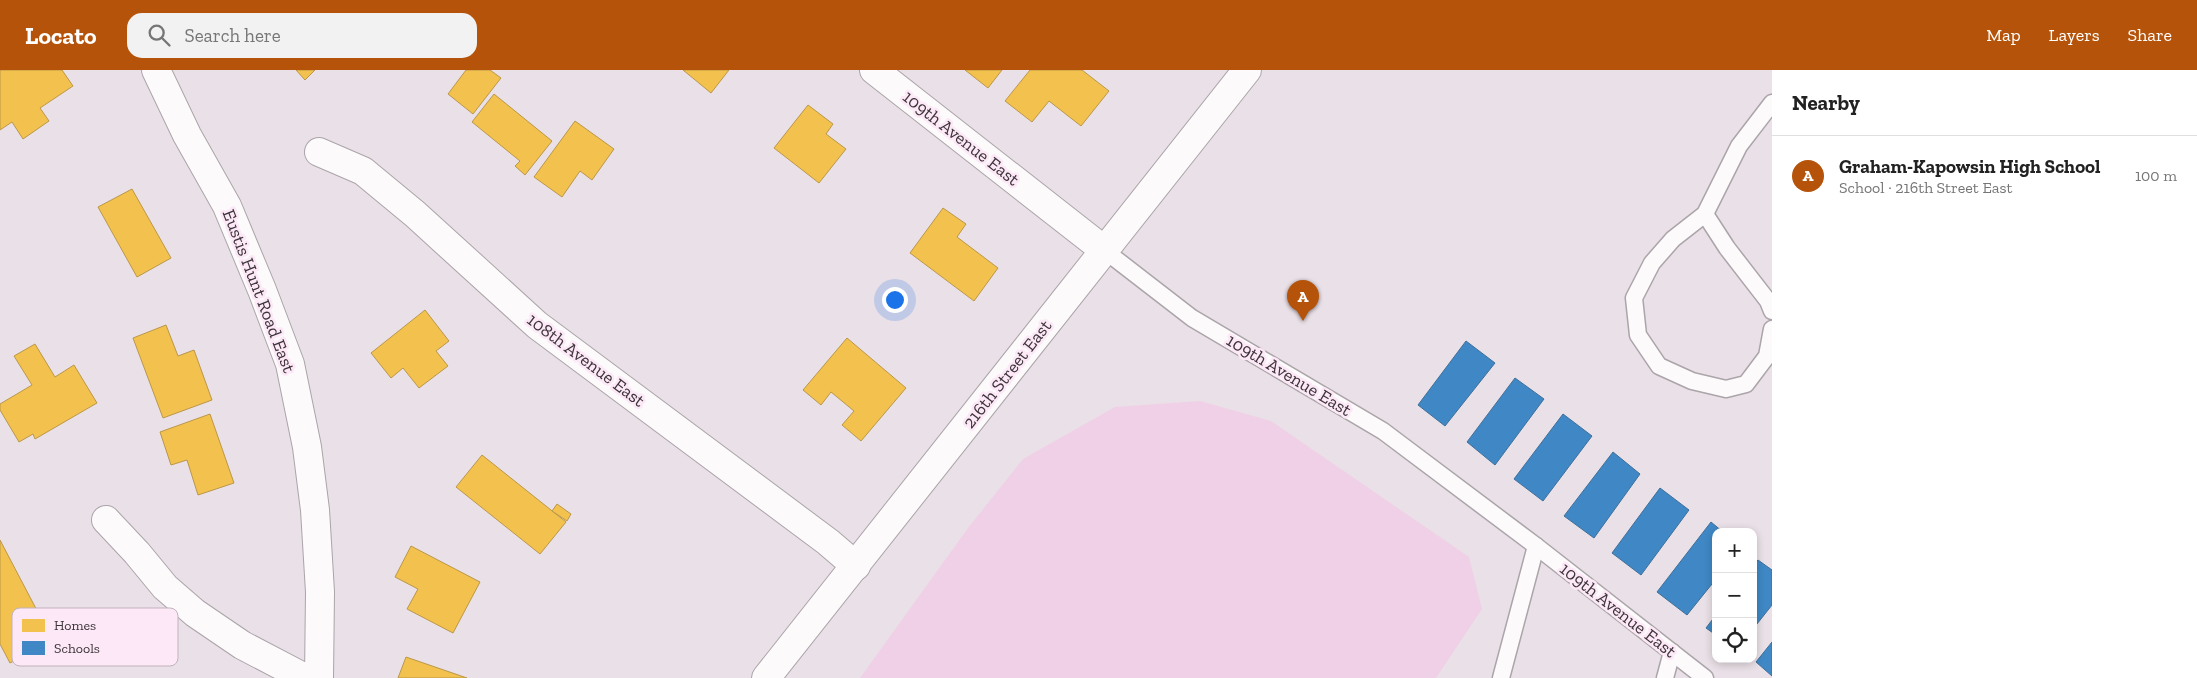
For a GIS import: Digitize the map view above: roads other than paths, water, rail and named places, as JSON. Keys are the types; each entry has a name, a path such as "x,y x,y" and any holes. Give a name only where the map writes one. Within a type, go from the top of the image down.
{"street":[{"name":"Eustis Hunt Road East","path":"156,70 187,135 227,206 290,364 307,447 315,510 320,592 319,678"},
{"name":"109th Avenue East","path":"874,70 1104,250"},
{"name":"216th Street East","path":"766,678 1248,70"},
{"name":"108th Avenue East","path":"319,152 363,171 415,214 537,325 828,542 856,566"},
{"path":"106,520 165,587 195,613 242,645 305,678"}],"lane":[{"path":"1772,103 1739,146 1705,214 1673,239 1652,263 1634,298 1638,335 1659,366 1692,381 1726,388 1746,384 1767,356 1772,329"},
{"path":"1705,214 1727,248 1768,301 1772,311"},
{"name":"109th Avenue East","path":"1104,250 1192,318 1382,432 1536,546 1705,678"},
{"path":"1501,678 1536,546"},
{"path":"1665,678 1672,652"}],"place":[{"name":"Graham-Kapowsin High School","path":"1303,321"}]}
